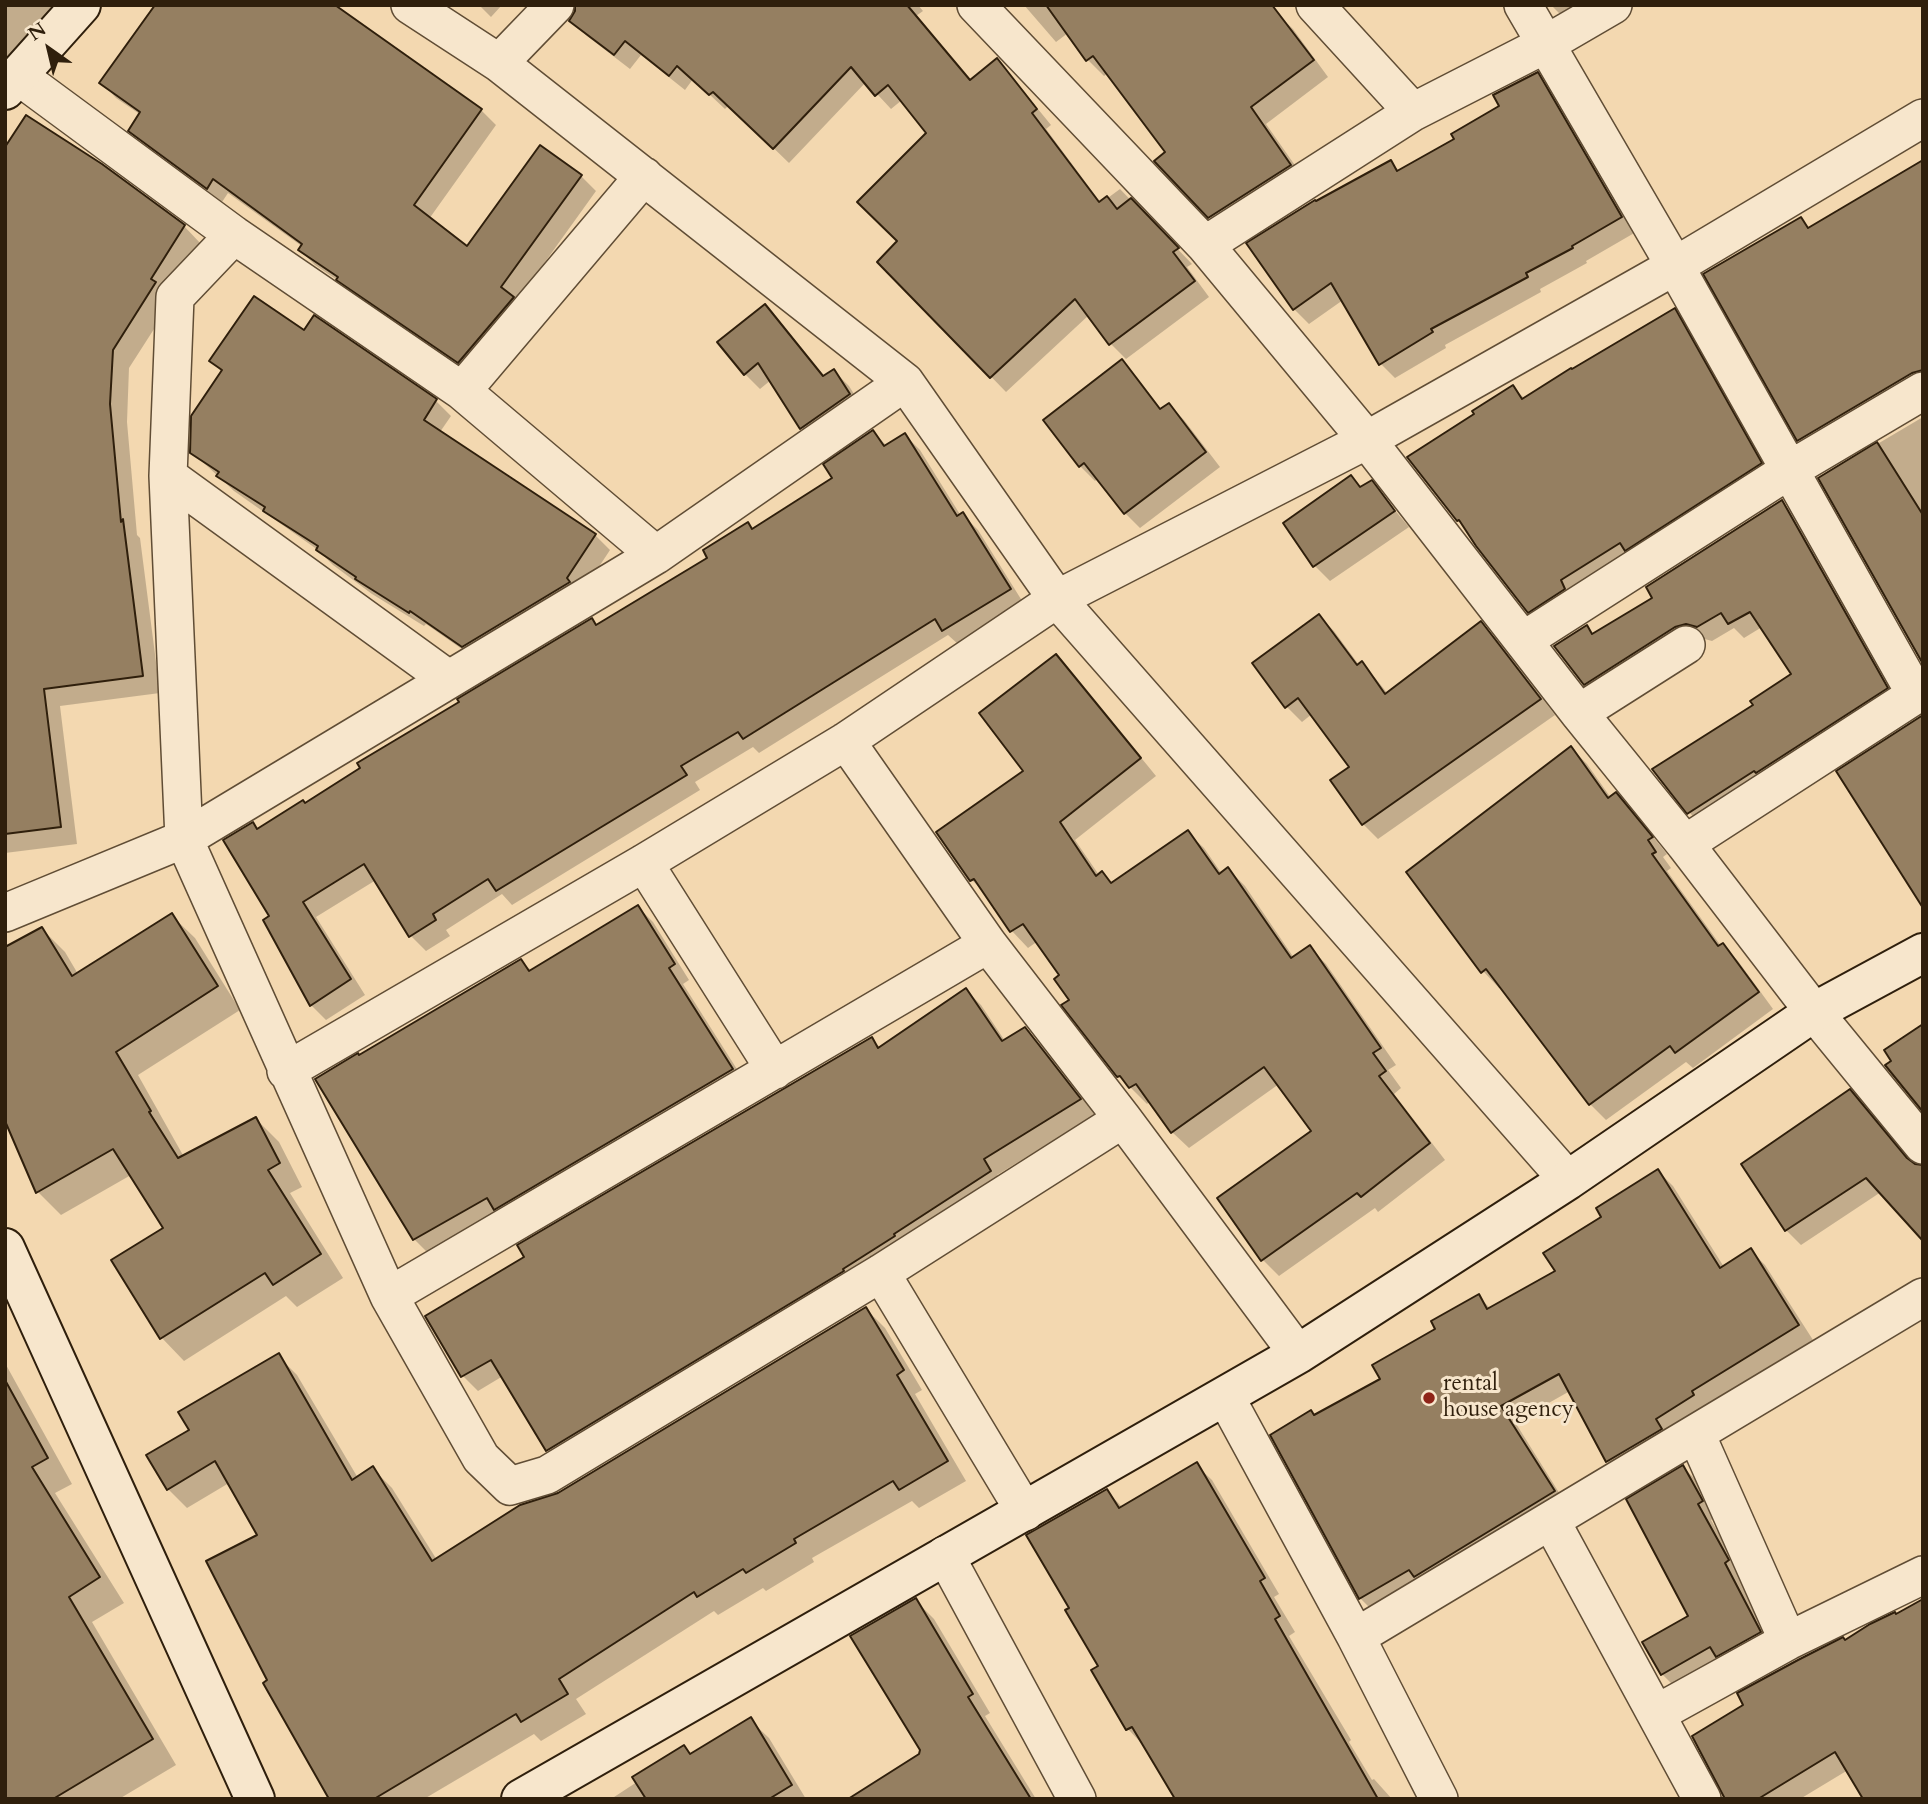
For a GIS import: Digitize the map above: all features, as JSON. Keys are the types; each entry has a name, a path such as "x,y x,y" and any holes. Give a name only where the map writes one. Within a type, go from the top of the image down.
{"street":[{"path":"81,5 11,83 462,391 656,555"},
{"path":"410,5 499,63 905,382 1058,599 1568,1180"},
{"path":"499,63 555,5"},
{"path":"976,5 1205,246 1367,440 1814,1012 1923,1145"},
{"path":"1315,5 1413,112"},
{"path":"1523,5 1919,692 1685,844"},
{"path":"1205,246 1413,112 1546,44 1613,5"},
{"path":"286,1071 644,863 846,741 1058,599 1367,440 1675,266 1923,118"},
{"path":"462,391 644,176"},
{"path":"234,235 175,297 168,476 184,839 389,1296 481,1458 510,1486 547,1475 881,1273 1123,1119"},
{"path":"5,913 184,839 656,555 905,382"},
{"path":"1524,640 1791,469 1923,391"},
{"path":"168,476 448,679"},
{"path":"1579,713 1686,645"},
{"path":"846,741 988,944 1123,1119 1298,1354"},
{"path":"644,863 775,1070"},
{"path":"389,1296 988,944"},
{"path":"521,1799 1298,1354 1568,1180 1814,1012 1923,953"},
{"path":"5,1248 255,1799"},
{"path":"881,1273 1025,1512"},
{"path":"1356,1637 1923,1297"},
{"path":"1225,1396 1356,1637 1439,1799"},
{"path":"1696,1433 1788,1642"},
{"path":"1551,1521 1702,1799"},
{"path":"945,1555 1077,1799"},
{"path":"1656,1714 1788,1642 1923,1575"}],"building":[{"path":"155,5 335,5 482,109 414,205 467,246 540,145 582,175 501,287 514,297 458,363 336,280 338,277 298,250 302,244 213,179 207,189 128,131 140,112 99,83"},
{"path":"575,5 907,5 970,80 997,58 1037,109 1032,113 1099,202 1107,196 1117,209 1131,198 1179,248 1173,252 1195,281 1109,345 1075,299 990,378 877,262 897,241 857,202 926,133 888,85 875,96 851,67 773,149 713,92 709,95 677,66 669,76 625,41 614,55 569,21 575,11"},
{"path":"1046,5 1272,5 1314,60 1251,107 1291,165 1208,218 1154,161 1165,152 1093,56 1086,61"},
{"path":"1538,72 1622,217 1526,273 1528,277 1431,329 1433,332 1379,365 1331,283 1293,310 1246,243 1315,200 1391,160 1397,171 1454,139 1451,134 1499,106 1493,95"},
{"path":"26,115 102,164 185,225 151,279 156,282 113,350 110,404 121,522 123,519 143,676 44,689 61,827 5,834 5,147"},
{"path":"1923,160 1923,370 1912,373 1797,441 1703,274 1801,217 1808,228"},
{"path":"254,296 304,330 314,315 437,399 424,420 596,534 567,578 570,582 462,647 410,611 409,613 355,579 356,577 316,550 318,546 263,511 265,507 216,476 219,472 190,453 191,416 222,370 209,361"},
{"path":"765,304 823,376 834,369 850,394 800,429 758,363 744,375 717,342"},
{"path":"1675,308 1762,463 1625,551 1620,543 1561,580 1565,589 1528,613 1459,520 1457,521 1407,457 1513,385 1522,399"},
{"path":"1122,359 1160,409 1169,403 1206,452 1124,514 1084,463 1079,467 1043,420"},
{"path":"873,430 884,446 905,433 957,516 963,512 1011,589 942,631 935,619 743,739 738,732 681,766 687,775 496,891 488,879 433,914 436,920 409,937 364,864 303,902 351,979 310,1006 263,920 269,916 223,840 253,822 257,829 303,800 305,803 360,768 357,763 459,702 457,699 592,618 596,625 707,558 703,550 748,522 752,529 832,478 823,464"},
{"path":"1877,442 1923,515 1923,664 1818,478"},
{"path":"1351,475 1360,487 1372,480 1395,511 1313,567 1283,523"},
{"path":"1782,500 1888,688 1687,814 1652,769 1753,705 1750,701 1791,674 1750,612 1728,624 1721,613 1697,627 1686,624 1675,627 1584,685 1554,646 1587,625 1592,634 1652,598 1646,587"},
{"path":"1319,614 1357,665 1362,661 1385,694 1481,621 1541,699 1362,825 1330,780 1349,767 1298,698 1285,708 1252,663"},
{"path":"1056,654 1141,758 1060,822 1096,876 1102,871 1111,883 1188,830 1219,874 1228,867 1291,958 1310,945 1381,1048 1373,1053 1386,1071 1379,1076 1430,1143 1361,1197 1357,1193 1261,1261 1217,1198 1311,1131 1264,1067 1171,1133 1136,1084 1129,1088 1120,1076 1117,1077 1061,1005 1069,1000 1054,979 1059,975 1023,924 1010,932 974,879 970,881 936,832 1023,771 979,713"},
{"path":"1923,715 1923,908 1836,771"},
{"path":"1571,746 1608,798 1616,792 1653,837 1648,840 1656,852 1652,854 1718,946 1723,943 1759,992 1675,1053 1670,1046 1589,1105 1486,969 1481,973 1406,872"},
{"path":"638,905 675,964 669,968 733,1069 494,1210 487,1198 413,1240 315,1079 521,959 529,971"},
{"path":"172,913 218,986 116,1052 178,1158 256,1117 280,1163 268,1170 321,1254 273,1285 265,1273 160,1339 111,1260 163,1228 113,1149 36,1193 5,1121 5,947 42,927 72,976"},
{"path":"966,988 1002,1041 1025,1027 1081,1099 984,1159 991,1171 894,1234 895,1236 843,1269 844,1271 546,1451 491,1360 461,1377 425,1316 524,1257 517,1245 872,1037 878,1048"},
{"path":"1923,1024 1923,1112 1885,1065 1891,1061 1884,1050"},
{"path":"1850,1089 1907,1158 1915,1164 1923,1165 1923,1241 1866,1178 1785,1231 1741,1164"},
{"path":"1658,1169 1720,1268 1751,1248 1799,1325 1692,1391 1694,1395 1656,1419 1662,1429 1606,1462 1559,1374 1501,1406 1555,1491 1414,1577 1409,1570 1359,1599 1270,1435 1311,1410 1314,1415 1380,1379 1372,1365 1435,1329 1431,1321 1479,1294 1487,1309 1555,1271 1543,1253 1601,1217 1596,1208"},
{"path":"866,1307 904,1370 897,1375 948,1461 899,1490 893,1481 794,1539 796,1543 746,1573 743,1569 697,1597 694,1592 559,1679 568,1694 521,1722 516,1714 374,1799 329,1799 263,1683 267,1680 206,1561 257,1535 215,1461 167,1490 146,1455 189,1430 178,1412 279,1353 352,1480 373,1466 432,1561 520,1505 558,1493"},
{"path":"5,1380 48,1458 32,1467 100,1577 69,1597 153,1739 53,1799 5,1799"},
{"path":"1197,1462 1265,1578 1260,1581 1280,1616 1275,1619 1378,1799 1175,1799 1132,1727 1126,1730 1091,1670 1098,1666 1065,1610 1069,1608 1026,1535 1107,1489 1119,1508"},
{"path":"1683,1465 1703,1501 1698,1504 1729,1560 1725,1563 1761,1632 1716,1657 1710,1647 1661,1675 1642,1642 1688,1616 1626,1499"},
{"path":"916,1598 973,1694 968,1697 1031,1799 848,1799 919,1754 920,1750 850,1636"},
{"path":"1923,1599 1923,1799 1863,1799 1835,1752 1758,1799 1725,1799 1692,1736 1743,1705 1737,1693 1843,1637 1845,1640 1870,1624"},
{"path":"751,1717 792,1785 769,1799 646,1799 632,1777 684,1745 690,1754"}],"place":[{"name":"rental house agency","path":"1429,1398"}]}
